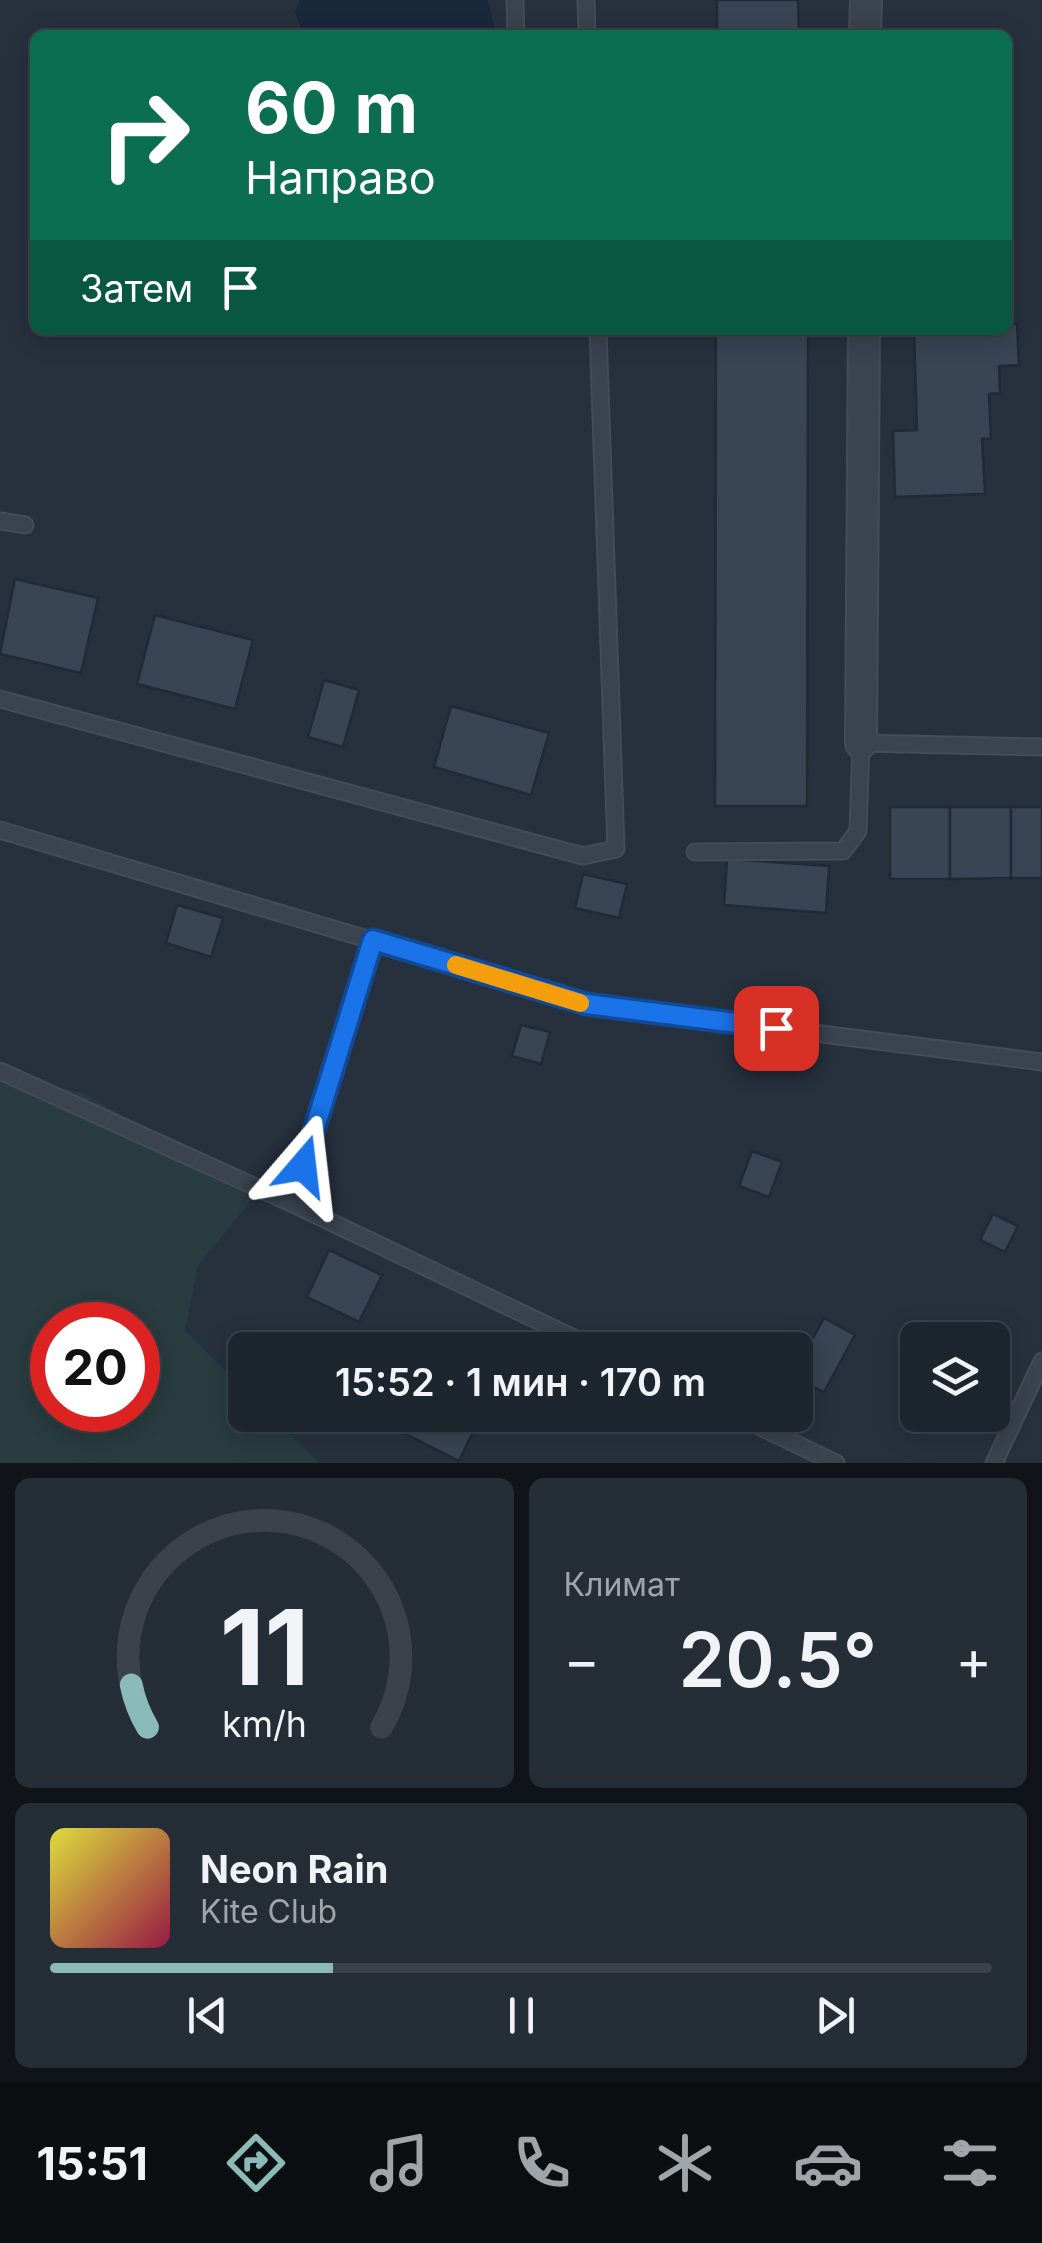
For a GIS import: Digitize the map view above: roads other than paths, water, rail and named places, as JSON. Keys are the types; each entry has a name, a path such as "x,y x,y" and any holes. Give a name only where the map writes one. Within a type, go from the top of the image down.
{"street":[{"path":"866,0 866,30"},
{"path":"861,743 864,335"}],"lane":[{"path":"515,0 516,30"},
{"path":"586,0 587,30"},
{"path":"0,700 584,856 616,849 598,335"},
{"path":"0,521 25,526"},
{"path":"696,852 843,851 858,831 861,743 1042,747"},
{"path":"0,830 586,1004 1042,1062"},
{"path":"292,1203 373,940"},
{"path":"0,1071 292,1203 561,1332"},
{"path":"994,1463 1042,1361"},
{"path":"771,1432 836,1463"}],"water":[{"path":"300,0 488,0 495,30 302,30 295,12"}]}
